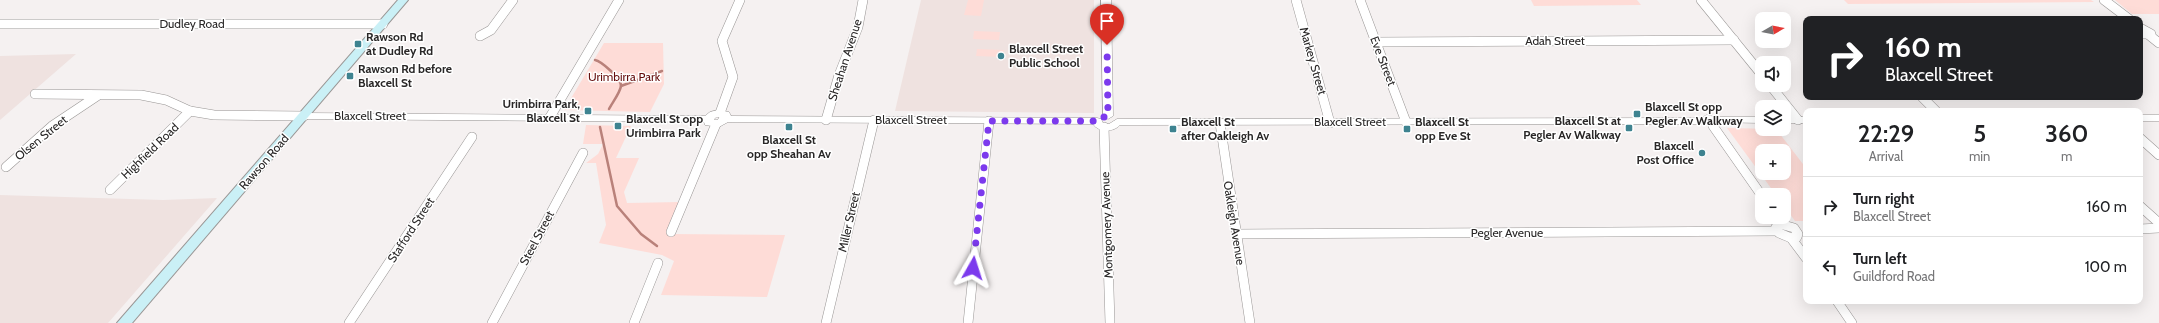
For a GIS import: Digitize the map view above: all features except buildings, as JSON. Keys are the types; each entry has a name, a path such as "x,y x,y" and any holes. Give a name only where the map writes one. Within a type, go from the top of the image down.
{"main road":[{"name":"Rawson Road","path":"124,323 403,0"}],"street":[{"path":"480,36 491,30 513,0"},
{"path":"550,117 619,0"},
{"path":"671,232 712,121 723,116 733,77 723,49 722,41 740,0"},
{"name":"Sheahan Avenue","path":"826,120 839,75 858,27 863,0"},
{"path":"1100,124 1111,127 1113,119 1106,0"},
{"name":"Markey Street","path":"1296,0 1330,122"},
{"name":"Eve Street","path":"1360,0 1406,122"},
{"path":"1702,0 1755,66"},
{"path":"2104,0 2124,16"},
{"name":"Dudley Road","path":"0,24 383,24"},
{"path":"2143,29 2149,31 2151,34 2149,35"},
{"path":"2143,34 2149,35 2159,42"},
{"name":"Adah Street","path":"1375,42 1734,40"},
{"path":"1776,92 1802,120"},
{"name":"Blaxcell Street","path":"34,94 97,96 124,95 154,97 166,100 190,112 214,115 550,117 712,121"},
{"name":"Olsen Street","path":"6,167 52,126 97,96"},
{"path":"1925,100 1933,108"},
{"name":"Highfield Road","path":"110,190 190,112"},
{"name":"Blaxcell Street","path":"723,116 826,120 989,121 1100,124"},
{"path":"2143,118 2159,118"},
{"name":"Blaxcell Street","path":"1113,119 1220,123 1703,121 1706,124 1714,123"},
{"name":"Miller Street","path":"826,323 874,120"},
{"path":"1755,120 1714,123 1757,188"},
{"path":"1791,120 1802,120"},
{"path":"968,323 989,121"},
{"name":"Oakleigh Avenue","path":"1220,123 1250,323"},
{"name":"Montgomery Avenue","path":"1100,124 1110,323"},
{"name":"Stafford Street","path":"349,323 472,137"},
{"path":"2143,141 2159,155"},
{"name":"Steel Street","path":"492,323 583,153"},
{"path":"2143,209 2159,224"},
{"path":"1779,224 1791,226 1798,233 1803,249"},
{"name":"Pegler Avenue","path":"1236,234 1779,224"},
{"path":"2143,228 2159,228"},
{"path":"634,323 658,263"},
{"path":"1839,304 1852,323"}],"shaded area":[{"name":"Blaxcell Street Public School","path":"921,0 1094,0 1094,113 895,111"},
{"path":"76,54 0,120 0,56"},
{"path":"0,195 163,200 217,198 108,323 0,323"}],"green space":[{"path":"968,0 984,0 981,16 964,15"},
{"path":"1531,0 1637,0 1641,5 1534,6"},
{"path":"1844,0 2091,0 2094,2 1848,4"},
{"path":"2115,0 2159,0 2159,14 2132,14"},
{"path":"974,31 1000,32 999,40 973,39"},
{"name":"Urimbirra Park","path":"604,43 663,43 664,84 650,112 564,110"},
{"path":"977,49 1004,50 1003,57 976,56"},
{"path":"586,125 631,126 616,158 639,158 624,192 627,203 680,202 668,234 785,235 767,297 661,295 674,261 662,255 599,243 606,225 596,163 586,163 598,154 603,144 583,144"},
{"path":"1727,128 1755,129 1755,136 1781,136 1788,144 1755,144 1755,166"},
{"path":"1791,148 1803,164 1803,221 1795,221 1791,216 1791,188 1771,188 1765,180 1791,180"}],"waterway":[{"path":"595,60 611,71 618,79 621,86"},
{"path":"621,86 662,71"},
{"path":"609,109 621,86"},
{"path":"600,127 617,206 641,234 657,246"}],"place":[{"name":"Rawson Rd at Dudley Rd","path":"358,44"},
{"name":"Blaxcell Street Public School","path":"1001,56"},
{"name":"Rawson Rd before Blaxcell St","path":"350,76"},
{"name":"Urimbirra Park, Blaxcell St","path":"588,111"},
{"name":"Blaxcell St opp Pegler Av Walkway","path":"1637,114"},
{"name":"Blaxcell St opp Urimbirra Park","path":"618,126"},
{"name":"Blaxcell St opp Sheahan Av","path":"789,127"},
{"name":"Blaxcell St at Pegler Av Walkway","path":"1629,128"},
{"name":"Blaxcell St after Oakleigh Av","path":"1173,129"},
{"name":"Blaxcell St opp Eve St","path":"1407,129"},
{"name":"Blaxcell Post Office","path":"1702,153"}],"route":[{"path":"973,268 989,121 1097,121 1097,119 1102,116 1108,116 1107,45"}]}
